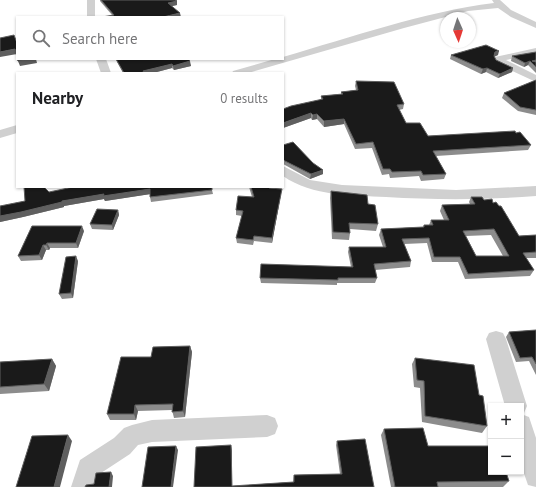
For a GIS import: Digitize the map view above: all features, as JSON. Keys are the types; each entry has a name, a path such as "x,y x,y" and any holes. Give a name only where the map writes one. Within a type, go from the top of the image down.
{"street":[{"path":"91,0 91,16"},
{"path":"284,60 401,26 498,2 521,18 536,25"},
{"path":"536,51 499,59 499,61 517,71 536,79"},
{"path":"101,60 106,72"},
{"path":"240,72 282,60"},
{"path":"0,134 16,129"},
{"path":"284,171 296,179 311,185 352,191 427,195 515,193 536,191"},
{"path":"496,339 515,403"},
{"path":"83,487 88,468 122,446 132,436 152,431 267,426"},
{"path":"524,435 536,476"}],"building":[{"path":"101,0 175,0 177,1 168,3 180,13 167,16 108,16 114,15"},
{"path":"14,35 16,40 16,53 15,49 0,52 0,38"},
{"path":"486,45 499,51 495,52 494,56 496,60 513,68 500,74 487,68 483,69 451,55"},
{"path":"536,52 536,60 532,61 536,62 536,67 530,61 525,63 512,56"},
{"path":"117,60 190,61 173,66 172,64 144,72 123,72"},
{"path":"536,80 536,110 520,107 504,93"},
{"path":"356,81 394,82 404,104 397,105 406,123 420,123 428,136 515,131 516,133 520,132 531,145 433,151 446,174 423,175 421,171 392,172 390,169 383,169 373,142 356,144 344,119 324,121 317,114 313,115 311,113 284,123 284,109 323,99 321,96 343,94 341,92 358,90"},
{"path":"293,142 313,163 323,170 311,174 285,161 284,145"},
{"path":"24,188 45,188 49,192 68,188 212,188 212,190 150,197 150,189 103,196 104,194 62,201 0,216 0,206 25,201"},
{"path":"251,188 282,189 272,238 254,236 253,240 236,238 243,211 236,210 238,196 254,197"},
{"path":"331,191 367,195 368,204 375,205 378,224 349,223 350,233 333,232"},
{"path":"471,197 482,197 484,200 492,199 493,203 496,202 499,206 501,206 519,236 536,235 536,252 523,253 534,270 468,274 460,257 434,257 429,238 402,239 411,261 374,264 377,278 338,278 338,280 260,278 261,264 353,267 349,247 386,247 381,229 424,227 424,225 433,225 431,220 449,220 442,205 475,204","holes":["494,229 509,256 476,256 463,231"]},
{"path":"97,209 118,210 112,225 90,224"},
{"path":"32,226 82,226 76,243 47,243 46,245 43,245 39,255 18,256"},
{"path":"76,256 71,293 59,294 66,257"},
{"path":"536,330 536,364 532,357 520,358 509,332"},
{"path":"190,346 183,411 172,412 173,404 135,405 134,414 107,414 121,357 151,357 153,347"},
{"path":"415,358 474,365 479,395 483,396 487,426 425,416 424,381 417,380"},
{"path":"52,359 44,384 0,387 0,362"},
{"path":"423,428 428,446 488,446 488,475 507,475 509,481 437,482 438,487 395,487 384,429"},
{"path":"68,435 54,487 16,487 32,436"},
{"path":"365,439 374,487 194,487 196,447 231,445 232,486 294,482 294,475 342,474 337,441"},
{"path":"176,446 171,487 142,487 148,447"},
{"path":"111,472 109,487 85,487 86,485 94,484 96,473"}]}
